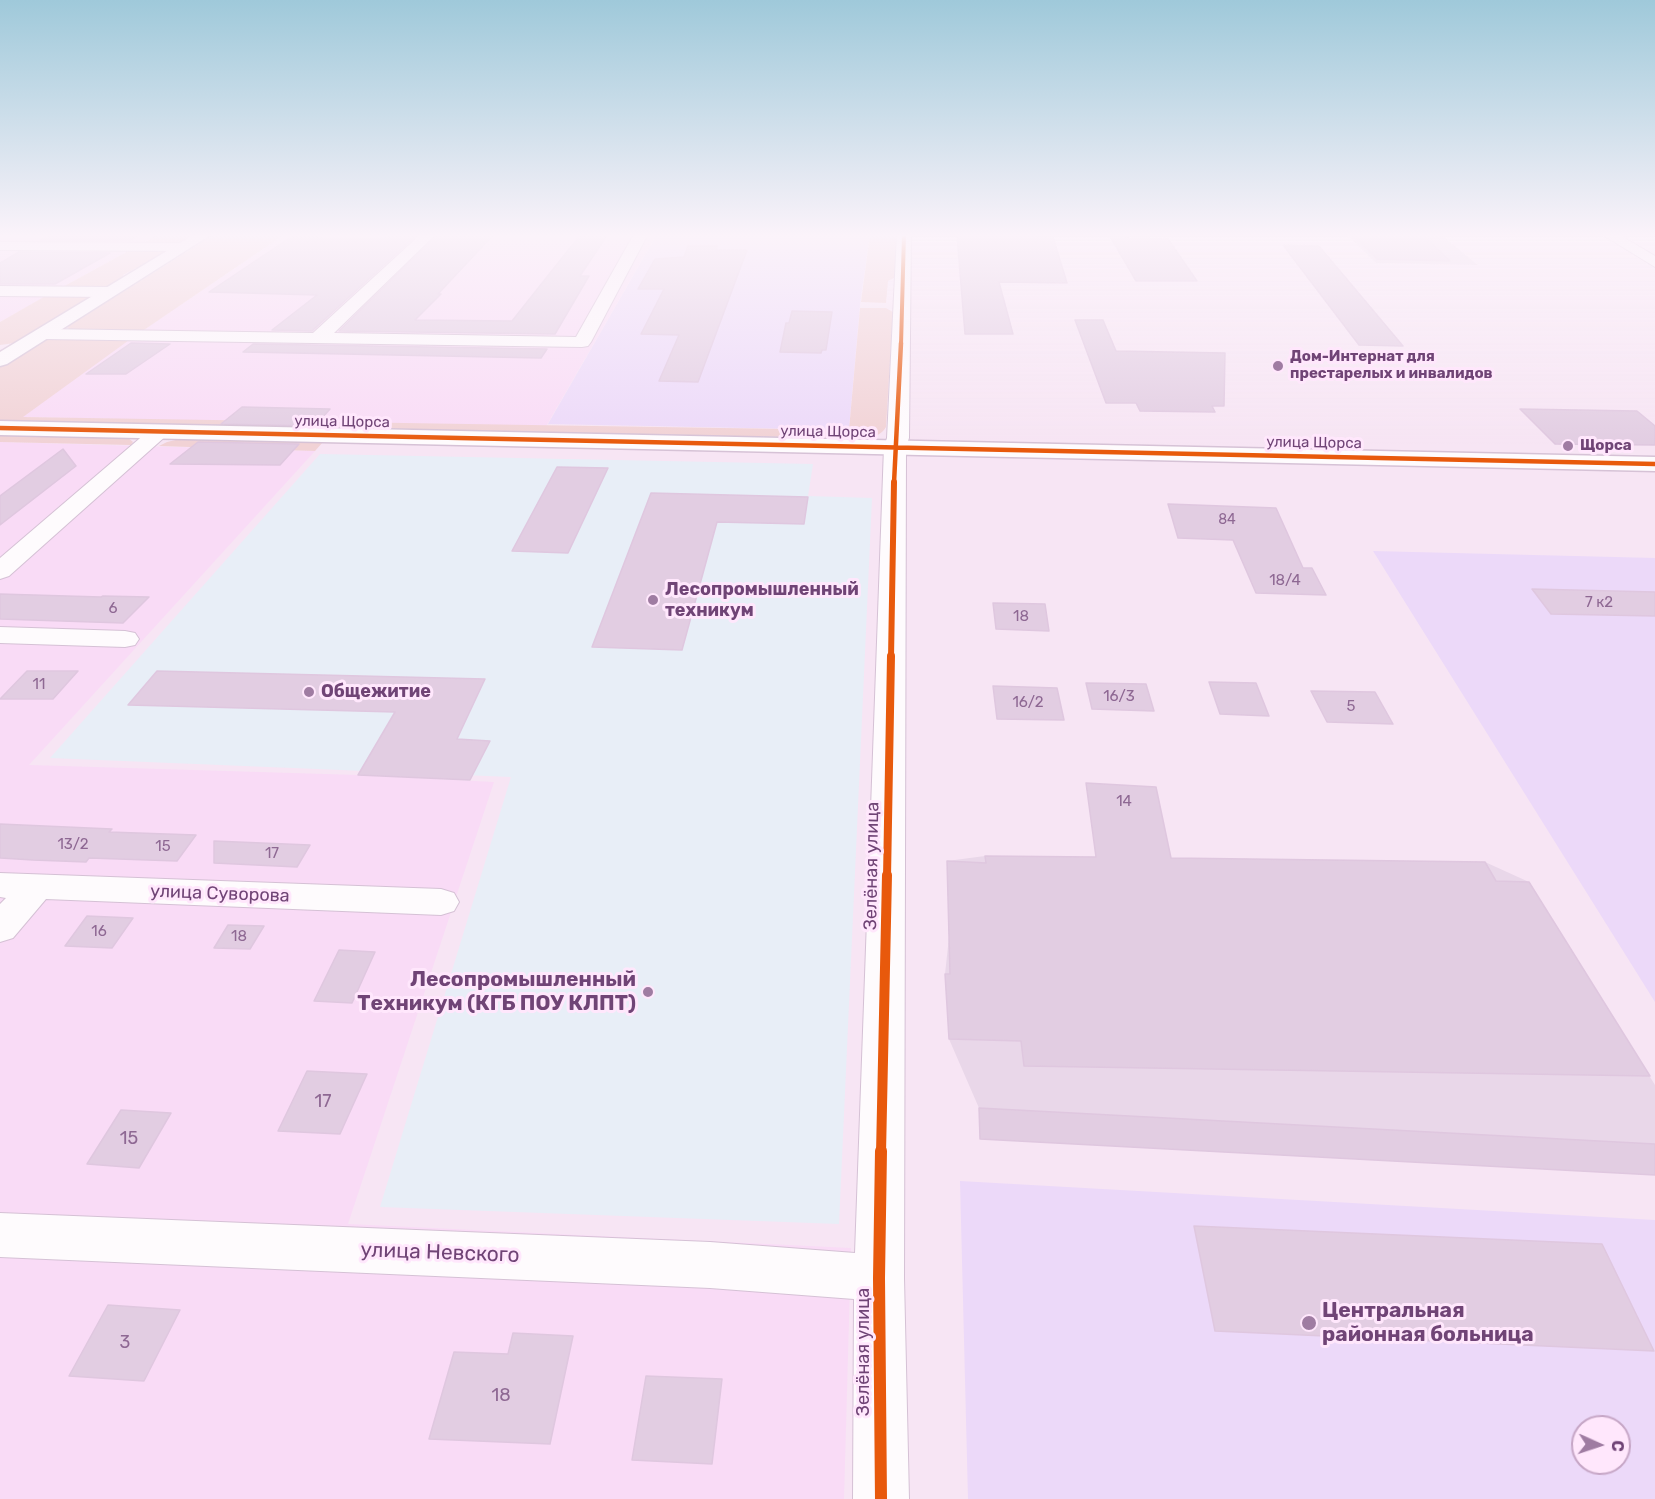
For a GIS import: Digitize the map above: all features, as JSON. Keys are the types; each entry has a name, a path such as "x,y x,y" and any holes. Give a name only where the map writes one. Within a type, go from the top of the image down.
{"street":[{"path":"5,354 43,334 91,304"},
{"path":"317,339 354,304"},
{"path":"43,334 582,342 603,304"},
{"name":"Зелёная улица","path":"881,1499 879,1278 895,447 898,438 902,304"},
{"name":"улица Щорса","path":"0,428 1655,464"},
{"path":"0,571 160,431"},
{"path":"0,635 124,639"},
{"name":"улица Суворова","path":"0,885 441,902"},
{"path":"0,929 36,887"},
{"name":"улица Невского","path":"0,1235 710,1265 879,1278"}],"shaded area":[{"path":"0,304 33,304 0,322"},
{"path":"32,304 83,304 15,343 0,345 0,322"},
{"path":"104,304 182,304 141,332 70,330 67,327"},
{"path":"182,304 617,304 545,428 21,417"},
{"path":"617,304 860,304 849,430 548,424"},
{"path":"860,308 886,308 893,312 886,427 880,434 858,442 819,442 798,437 720,436 703,440 0,424 0,367 47,339 132,338 23,417 849,430"},
{"path":"0,435 127,437 133,442 131,445 0,442"},
{"path":"184,438 323,442 315,451 159,446"},
{"path":"0,442 315,451 29,765 358,775 494,782 348,1224 851,1248 844,1499 0,1499"},
{"name":"Лесопромышленный Техникум (КГБ ПОУ КЛПТ)","path":"320,454 813,464 808,496 872,498 839,1224 380,1207 511,777 50,758"},
{"path":"1373,551 1655,558 1655,1002"},
{"path":"985,856 1485,862 1529,882 1655,1085 1655,1175 980,1139 979,1108 949,1039 945,974 949,937 947,861"},
{"name":"Центральная районная больница","path":"960,1181 1655,1220 1655,1499 968,1499"}],"building":[{"path":"305,304 342,304 312,331 272,330"},
{"path":"367,304 431,304 415,320 512,321 526,304 573,304 555,334 339,331"},
{"path":"656,304 727,304 698,382 659,381 679,335 641,334"},
{"path":"963,304 1005,304 1013,334 965,334"},
{"path":"1328,304 1368,304 1403,346 1359,345"},
{"path":"792,311 832,312 826,350 822,350 821,353 780,352 786,323 789,323"},
{"path":"1075,320 1103,320 1116,351 1225,353 1224,406 1212,406 1215,412 1140,411 1136,403 1106,403"},
{"path":"131,343 170,344 126,374 86,374"},
{"path":"253,344 547,349 541,358 243,352"},
{"path":"242,407 330,409 315,426 221,424"},
{"path":"1520,409 1637,411 1655,426 1655,445 1555,444"},
{"path":"198,442 299,444 280,465 170,464"},
{"path":"63,449 76,466 0,525 0,496"},
{"path":"557,467 608,468 568,553 512,551"},
{"name":"Лесопромышленный техникум","path":"651,493 808,497 804,524 717,522 682,650 592,647"},
{"path":"1168,504 1276,508 1303,568 1312,568 1326,595 1256,593 1233,540 1178,538"},
{"path":"1532,589 1655,592 1655,616 1551,614"},
{"path":"0,594 149,597 123,623 0,619"},
{"path":"993,603 1045,604 1049,631 996,629"},
{"path":"27,671 78,671 53,699 0,699"},
{"name":"Общежитие","path":"157,671 485,679 457,739 490,741 470,780 358,775 395,712 128,705"},
{"path":"1209,682 1256,683 1269,716 1220,714"},
{"path":"1086,683 1146,684 1154,711 1092,709"},
{"path":"993,686 1057,688 1064,720 997,719"},
{"path":"1311,691 1375,692 1393,724 1327,722"},
{"path":"1086,783 1156,787 1171,858 1485,862 1496,881 1529,882 1650,1076 1024,1066 1021,1041 949,1039 945,974 950,974 947,861 986,863 985,856 1096,857"},
{"path":"0,824 112,829 109,832 196,835 177,861 89,858 86,862 33,860 0,858"},
{"path":"214,841 310,845 297,867 214,863"},
{"path":"87,916 133,918 112,948 65,946"},
{"path":"228,925 264,926 250,949 214,948"},
{"path":"339,950 375,952 352,1003 314,1001"},
{"path":"307,1071 367,1074 340,1134 278,1131"},
{"path":"979,1108 1655,1144 1655,1175 980,1139"},
{"path":"121,1110 171,1113 139,1168 87,1164"},
{"path":"1194,1226 1602,1244 1654,1351 1215,1331"},
{"path":"108,1305 180,1310 144,1381 69,1376"},
{"path":"513,1333 573,1336 550,1444 429,1439 454,1352 508,1354"},
{"path":"646,1376 722,1379 712,1464 632,1460"}],"cycle path":[{"path":"881,1499 879,1278 895,447 898,438 902,304"},
{"path":"0,428 1655,464"}],"place":[{"name":"Дом-Интернат для престарелых и инвалидов","path":"1278,366"},
{"name":"Щорса","path":"1568,446"},
{"name":"Лесопромышленный техникум","path":"653,600"},
{"name":"Общежитие","path":"309,692"},
{"name":"Лесопромышленный Техникум (КГБ ПОУ КЛПТ)","path":"648,992"},
{"name":"Центральная районная больница","path":"1309,1323"}]}
